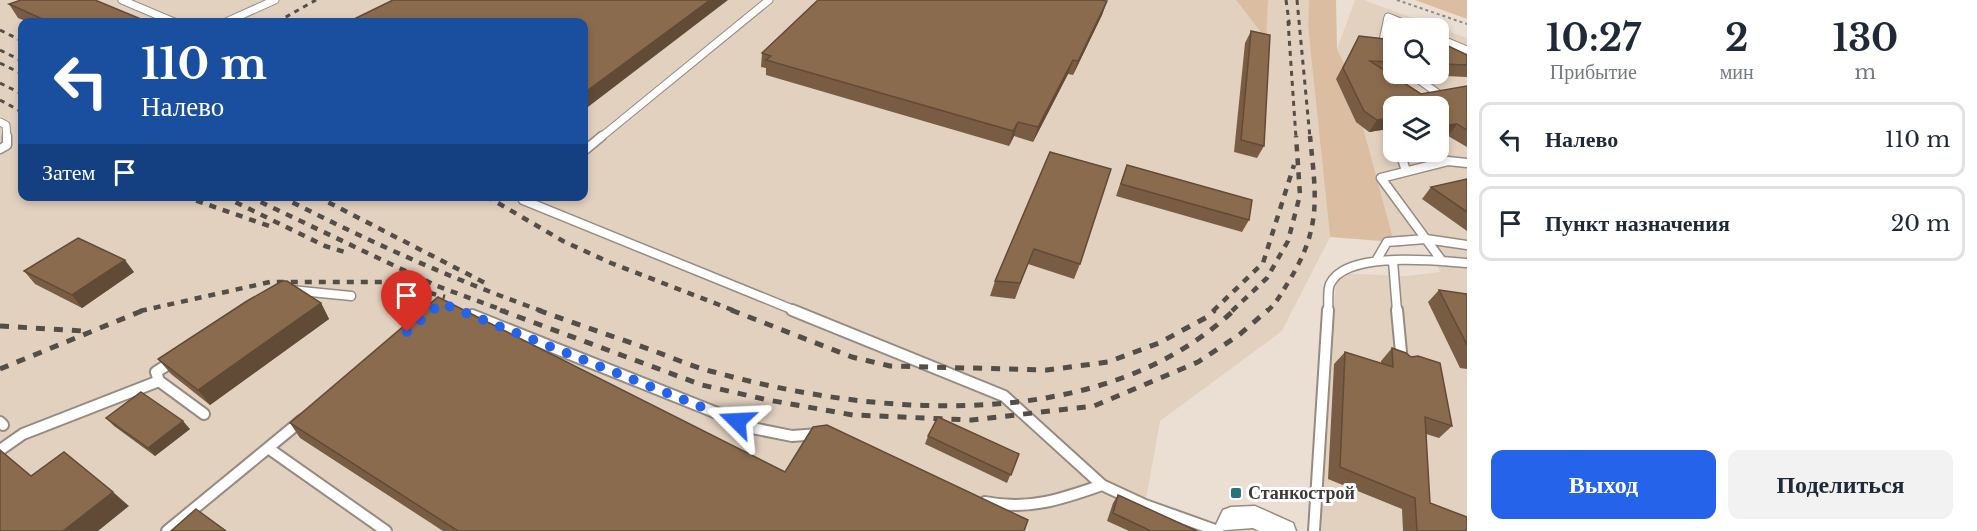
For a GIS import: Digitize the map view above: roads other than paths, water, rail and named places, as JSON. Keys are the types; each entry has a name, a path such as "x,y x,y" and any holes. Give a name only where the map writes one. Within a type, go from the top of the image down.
{"street":[{"path":"1225,531 1231,518 1255,517 1284,531"}],"lane":[{"path":"122,0 165,18"},
{"path":"235,18 275,0"},
{"path":"588,148 769,0"},
{"path":"1449,43 1467,50"},
{"path":"1425,84 1440,95"},
{"path":"0,122 6,125 7,145 0,148"},
{"path":"1442,261 1381,178 1448,161 1467,164"},
{"path":"1403,162 1406,171"},
{"path":"526,201 1004,396 1102,485 1145,505 1218,531"},
{"path":"1376,261 1387,242 1426,240 1467,245"},
{"path":"1314,531 1330,284 1338,272 1353,265 1376,261 1467,263"},
{"path":"1393,261 1402,363"},
{"path":"279,294 289,290 351,296"},
{"path":"463,312 757,429 792,436 835,432"},
{"path":"185,354 156,372 159,381 204,414"},
{"path":"0,450 23,434 159,381"},
{"path":"167,531 314,410"},
{"path":"268,448 386,531"},
{"path":"976,500 1003,507 1036,507 1102,485"}],"railway":[{"path":"284,18 316,0"},
{"path":"1286,0 1290,29"},
{"path":"1297,0 1310,138"},
{"path":"1288,21 1296,138"},
{"path":"0,30 18,39"},
{"path":"0,50 18,59"},
{"path":"0,63 18,72"},
{"path":"0,83 18,92"},
{"path":"0,100 18,110"},
{"path":"1232,311 1267,278 1288,241 1300,195 1296,136"},
{"path":"1268,310 1279,297 1300,262 1312,227 1315,194 1310,136"},
{"path":"1213,311 1263,263 1294,165"},
{"path":"197,201 272,227"},
{"path":"233,201 325,246 348,253"},
{"path":"258,201 437,286 505,311"},
{"path":"290,201 409,258 542,311"},
{"path":"326,201 487,284"},
{"path":"495,201 563,241 611,263 735,311"},
{"path":"143,310 270,282 390,282 445,297"},
{"path":"0,369 143,310"},
{"path":"500,310 702,385 768,400 853,415 972,420 1094,406 1198,362 1239,335 1268,310"},
{"path":"538,310 714,372 777,387 845,399 915,405 985,405 1054,396 1120,379 1180,350 1234,310"},
{"path":"731,310 852,357 890,366 1047,370 1108,362 1159,343 1207,317 1215,310"},
{"path":"0,326 83,331"}],"place":[{"name":"Станкострой","path":"1236,493"}]}
